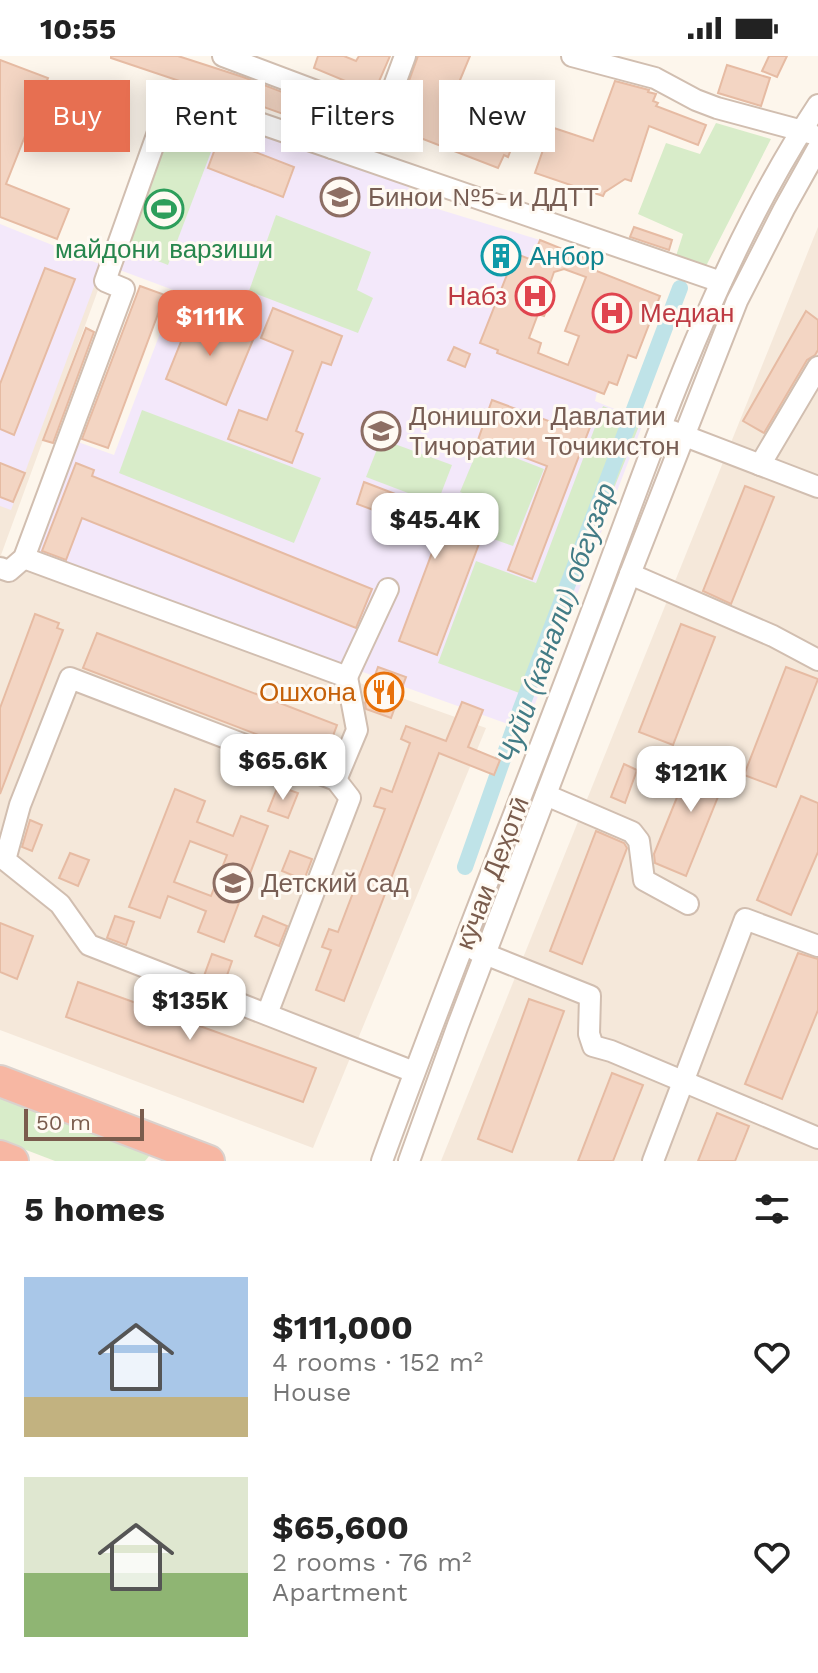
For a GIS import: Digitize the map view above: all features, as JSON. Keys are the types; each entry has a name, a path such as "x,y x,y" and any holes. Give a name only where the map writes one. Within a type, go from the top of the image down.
{"highway":[{"path":"0,1081 183,1157"},
{"path":"0,1156 13,1161"}],"street":[{"path":"223,56 287,80"},
{"path":"396,80 405,56"},
{"path":"572,56 655,78 717,108 810,133"},
{"path":"0,568 9,571 24,558 124,289 105,281 172,93 281,130"},
{"name":"кӯчаи Деҳотӣ","path":"382,1161 662,427 721,282 734,253 810,133 818,105"},
{"name":"кӯчаи Деҳотӣ","path":"409,1161 630,574 737,301 818,148"},
{"path":"344,152 721,282"},
{"path":"760,465 818,367"},
{"path":"662,427 818,487"},
{"path":"24,558 347,677"},
{"path":"630,574 773,636 818,660"},
{"path":"336,780 357,730 347,677 388,589"},
{"path":"267,1014 350,798 336,780 70,678 20,805 3,859 60,904 89,945 414,1072"},
{"path":"546,795 632,832 639,841 644,880 688,904"},
{"path":"653,1161 745,919 818,946"},
{"path":"464,945 590,996 589,1034 593,1046 683,1080 818,1138"}],"shaded area":[{"name":"Донишгохи Давлатии Тичоратии Точикистон","path":"265,136 281,141 281,152 315,152 409,183 408,200 540,240 497,351 597,392 595,401 644,421 525,730 36,555 78,442 114,455 176,291 117,269 159,152 265,152"},
{"path":"0,224 102,265 11,510 0,506"},
{"path":"818,227 818,1161 441,1161"},
{"path":"0,231 105,271 1,555 486,728 313,1148 0,1030"}],"green space":[{"path":"716,123 771,139 706,266 676,256 683,234 638,214 666,143 700,154"},
{"name":"майдони варзиши","path":"160,152 211,152 168,265 125,248"},
{"path":"276,215 371,252 357,290 373,298 358,333 249,291"},
{"path":"603,406 641,421 530,697 438,663 476,561 536,583"},
{"path":"142,410 321,478 294,543 119,473"},
{"path":"381,439 452,465 437,504 366,477"},
{"path":"480,444 544,469 513,546 485,536 496,506 460,492"},
{"path":"0,1097 150,1155 145,1161 55,1161 0,1140"}],"building":[{"path":"178,56 251,80 176,80 111,58"},
{"path":"318,56 344,56 356,61 359,56 390,56 380,80 343,80 314,68"},
{"path":"418,56 470,56 460,80 439,80 439,145 423,139 423,80 409,80"},
{"path":"769,56 787,56 777,77 762,71"},
{"path":"0,60 48,78 24,80 24,139 6,184 69,209 57,239 0,217"},
{"path":"727,65 770,78 761,106 718,93"},
{"path":"615,81 649,90 656,94 653,101 658,103 656,106 706,125 698,145 649,126 631,181 625,179 603,196 535,173 542,152 555,152 555,128 593,141"},
{"path":"265,85 281,92 281,113 265,107"},
{"path":"214,152 255,152 294,167 283,197 208,168"},
{"path":"457,152 510,152 508,157 504,155 498,168"},
{"path":"634,227 672,240 669,250 630,237"},
{"path":"540,240 592,261 589,268 660,296 636,358 628,355 617,385 609,382 604,394 497,353 498,350 480,343 510,267 491,260 496,246 532,260","holes":["564,269 586,277 565,331 579,336 568,365 538,353 541,343 529,338 538,314 544,316 553,294 547,292 554,272"]},
{"path":"45,268 75,279 14,435 0,429 0,384"},
{"path":"140,286 165,295 108,448 82,439"},
{"path":"273,308 342,336 331,365 322,362 296,431 303,434 292,463 228,439 239,410 267,420 293,351 261,338"},
{"path":"806,311 818,320 818,350 807,360 764,433 743,421"},
{"path":"193,312 255,335 226,405 166,379"},
{"path":"86,328 94,332 53,443 43,440"},
{"path":"454,347 470,354 465,367 448,360"},
{"path":"492,400 562,426 565,418 590,427 532,579 508,570 547,466 478,440"},
{"path":"0,463 25,473 13,502 0,497"},
{"path":"76,463 94,470 92,476 372,589 356,628 82,518 66,560 42,551"},
{"path":"364,482 419,503 416,512 444,522 453,497 491,512 437,655 399,641 439,534 357,504"},
{"path":"745,486 774,497 731,604 703,591"},
{"path":"35,614 59,623 57,628 63,630 0,794 0,708"},
{"path":"681,624 715,637 673,745 639,732"},
{"path":"97,633 337,725 324,760 83,668"},
{"name":"Ошхона","path":"378,667 406,677 391,718 366,709 365,703"},
{"path":"786,667 818,679 776,787 744,775"},
{"path":"462,702 483,710 468,747 500,760 494,775 439,753 344,1001 316,990 331,950 322,947 329,929 338,932 385,809 374,806 381,788 392,792 410,743 401,739 406,726 446,741"},
{"path":"695,753 730,767 686,876 655,863 654,854"},
{"path":"624,764 637,770 625,803 611,797"},
{"path":"278,786 298,793 288,818 268,811"},
{"path":"175,789 205,801 197,822 233,836 241,816 268,826 224,942 198,932 206,911 168,896 160,918 129,907","holes":["190,841 227,855 211,896 174,882"]},
{"path":"801,796 818,803 818,852 791,915 757,900"},
{"path":"30,820 42,825 32,851 22,847"},
{"path":"596,831 624,843 627,848 582,964 550,951"},
{"path":"290,851 312,859 304,880 282,871"},
{"path":"70,853 89,860 78,886 59,878"},
{"path":"115,916 134,922 126,945 107,938"},
{"path":"263,916 287,926 279,946 255,936"},
{"path":"0,923 33,936 17,979 0,972"},
{"path":"798,953 818,959 818,1010 782,1099 745,1084"},
{"path":"212,954 232,961 224,984 204,976"},
{"path":"78,982 316,1068 303,1102 66,1017"},
{"path":"529,999 564,1011 512,1152 478,1139"},
{"path":"612,1073 643,1085 613,1161 578,1161"},
{"path":"717,1113 749,1126 735,1161 698,1161"}],"waterway":[{"name":"Чуйи (канали) обгузар","path":"465,867 521,708 680,288"}],"place":[{"name":"Бинои №5-и ДДТТ","path":"340,197"},
{"name":"майдони варзиши","path":"164,209"},
{"name":"Анбор","path":"501,256"},
{"name":"Набз","path":"535,296"},
{"name":"Медиан","path":"612,313"},
{"name":"Донишгохи Давлатии Тичоратии Точикистон","path":"381,431"},
{"name":"Ошхона","path":"384,692"},
{"name":"Детский сад","path":"233,883"}]}
